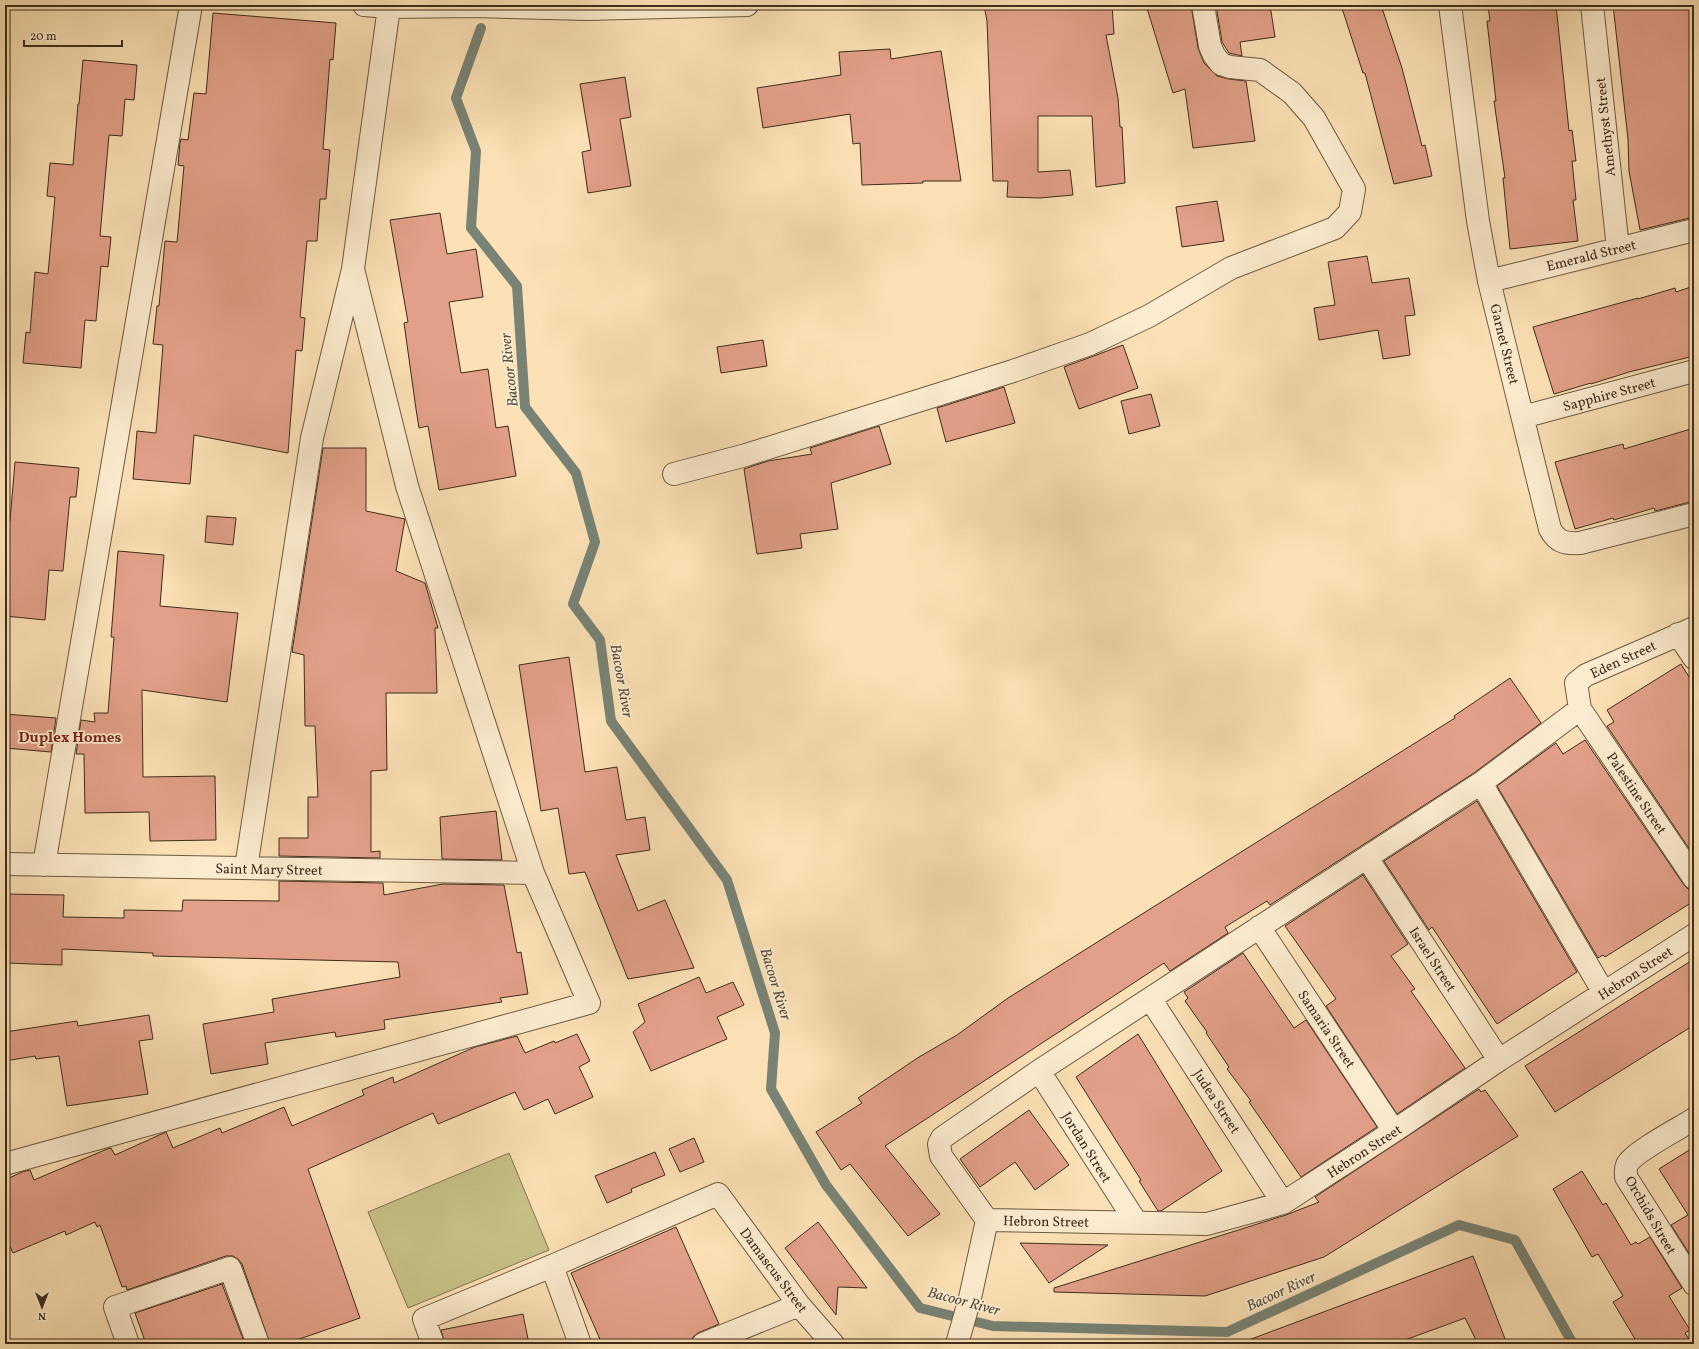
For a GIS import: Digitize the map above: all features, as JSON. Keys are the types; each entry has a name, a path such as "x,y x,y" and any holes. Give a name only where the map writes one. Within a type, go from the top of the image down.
{"street":[{"path":"44,865 191,5"},
{"path":"364,5 389,7 475,6 587,9 747,5"},
{"path":"674,474 761,450 1013,371 1090,344 1149,316 1231,268 1335,228 1350,212 1354,189 1314,118 1292,93 1260,70 1230,67 1221,64 1214,55 1210,46 1203,5"},
{"name":"Garnet Street","path":"1450,5 1478,221 1489,281 1550,529 1560,541 1580,543 1694,514"},
{"name":"Amethyst Street","path":"1592,5 1618,248"},
{"path":"246,868 312,438 353,269 389,7"},
{"name":"Emerald Street","path":"1489,281 1694,230"},
{"path":"5,1164 589,1003 533,873 407,486 353,269"},
{"name":"Sapphire Street","path":"1523,417 1694,370"},
{"path":"1686,631 1694,658"},
{"name":"Eden Street","path":"1580,709 1576,683 1586,675 1686,631"},
{"path":"957,1344 970,1298 987,1220 941,1156 939,1144 942,1138 1039,1071 1481,783 1580,709"},
{"name":"Palestine Street","path":"1580,709 1694,878"},
{"path":"1481,783 1604,993"},
{"name":"Israel Street","path":"1367,858 1499,1060"},
{"name":"Saint Mary Street","path":"5,864 533,873"},
{"name":"Samaria Street","path":"1259,927 1394,1131"},
{"name":"Hebron Street","path":"987,1220 1207,1224 1283,1203 1394,1131 1499,1060 1694,935"},
{"name":"Judea Street","path":"1150,1000 1283,1203"},
{"name":"Jordan Street","path":"1039,1071 1136,1222"},
{"name":"Orchids Street","path":"1691,1273 1626,1177 1627,1164 1637,1154 1694,1119"},
{"name":"Damascus Street","path":"552,1266 718,1194 799,1305 833,1344"},
{"path":"433,1344 424,1319 552,1266 580,1344"},
{"path":"128,1344 115,1307 230,1268 258,1344"},
{"path":"703,1344 799,1305"}],"shaded area":[{"path":"509,1153 549,1250 408,1308 368,1212"}],"building":[{"path":"984,5 1112,5 1114,34 1106,35 1118,98 1120,127 1122,127 1125,183 1096,187 1092,116 1038,116 1038,172 1070,170 1073,195 1040,198 1007,197 1008,181 993,181 987,21"},
{"path":"1146,5 1191,5 1198,48 1204,63 1217,76 1246,81 1255,141 1193,148 1185,89 1173,93"},
{"path":"1216,5 1270,5 1275,37 1240,42 1242,56 1229,53 1222,42"},
{"path":"1341,5 1381,5 1402,68 1422,146 1425,145 1432,176 1394,184 1365,73 1363,73"},
{"path":"1488,5 1556,5 1569,131 1572,130 1576,161 1572,161 1576,200 1573,200 1578,241 1510,249 1503,178 1505,178 1494,101 1496,101 1487,21 1490,21"},
{"path":"1613,5 1694,5 1694,217 1640,230 1629,171 1628,139"},
{"path":"213,13 336,23 333,60 330,59 323,149 330,150 326,199 320,199 317,241 307,241 300,317 305,318 302,351 296,350 288,453 194,435 190,484 133,479 137,431 156,433 163,345 153,344 157,306 159,306 165,241 177,242 184,166 178,165 180,143 181,139 188,140 194,93 206,94"},
{"path":"890,49 891,59 941,51 961,181 923,181 923,183 862,185 860,143 853,144 850,114 763,128 757,88 841,75 839,52"},
{"path":"83,60 137,65 134,100 125,99 122,136 109,135 100,236 111,237 108,267 101,266 96,321 85,320 81,368 23,363 26,332 30,333 35,272 48,274 55,197 47,196 50,163 73,165"},
{"path":"625,77 631,117 620,119 631,186 588,193 582,152 591,150 580,84"},
{"path":"1217,201 1224,241 1182,247 1176,207"},
{"path":"440,213 447,254 476,249 483,297 449,302 461,373 488,369 496,428 508,426 516,476 439,490 428,426 419,428 404,323 408,322 390,220"},
{"path":"1367,256 1372,283 1409,278 1415,315 1405,316 1410,355 1383,359 1378,330 1319,340 1314,308 1335,305 1328,262"},
{"path":"1694,286 1694,356 1629,372 1554,394 1533,327 1675,288 1676,292"},
{"path":"763,340 767,366 721,373 717,347"},
{"path":"1123,345 1138,388 1079,409 1064,367"},
{"path":"1004,387 1015,423 946,442 937,408"},
{"path":"1151,394 1160,426 1129,434 1121,401"},
{"path":"879,426 891,464 831,483 838,529 800,534 802,548 757,554 744,469 768,461 812,454 810,448"},
{"path":"1694,428 1694,501 1655,511 1654,508 1614,520 1613,518 1575,529 1555,462 1623,444 1624,449"},
{"path":"323,448 366,448 366,511 405,519 396,571 425,583 438,628 435,628 437,693 386,693 387,770 371,771 371,852 380,851 380,858 279,856 279,838 308,838 308,797 318,797 315,726 305,726 304,655 292,652"},
{"path":"15,462 79,468 76,497 70,497 63,571 49,570 45,620 5,616 5,521 10,521"},
{"path":"207,516 236,518 233,545 205,542"},
{"path":"118,551 164,555 160,606 238,613 227,702 142,690 143,777 215,776 216,840 150,841 149,812 85,813 84,754 76,754 81,720 95,722 94,713 108,713 114,637 111,637"},
{"path":"569,657 585,772 617,767 626,820 645,817 650,850 616,855 638,911 665,900 694,968 628,979 585,872 569,874 558,808 541,811 519,665"},
{"path":"1681,664 1694,685 1694,856 1607,726 1614,722 1607,710"},
{"path":"1510,678 1541,723 1474,773 1270,905 1267,901 1225,927 1228,933 1170,971 1164,963 885,1146 940,1214 908,1236 850,1164 841,1170 816,1132 862,1103 858,1098 919,1057 957,1035 1008,998 1455,718 1454,716"},
{"path":"5,714 56,718 51,752 5,748"},
{"path":"1585,740 1684,885 1688,889 1694,890 1694,901 1605,957 1603,955 1598,958 1497,786 1556,743 1563,754"},
{"path":"1477,801 1577,972 1497,1024 1432,927 1429,930 1384,861"},
{"path":"496,811 502,860 442,859 440,817"},
{"path":"1363,875 1408,944 1391,956 1415,989 1411,991 1465,1068 1397,1114 1326,1006 1336,999 1285,926"},
{"path":"279,881 383,883 384,895 443,884 504,885 517,953 521,952 528,994 500,998 502,1002 384,1020 385,1029 336,1037 335,1032 265,1043 268,1064 211,1074 203,1024 274,1012 272,999 400,977 398,962 153,956 153,953 62,949 62,965 5,963 5,894 64,895 63,917 124,918 124,910 182,911 183,900 279,901"},
{"path":"1243,953 1294,1028 1306,1020 1377,1127 1301,1177 1249,1102 1251,1101 1227,1069 1229,1067 1185,1001 1188,998 1184,992"},
{"path":"1694,959 1694,1025 1555,1112 1525,1066"},
{"path":"699,977 706,993 733,982 744,1005 717,1017 727,1039 651,1071 633,1032 645,1022 638,1004"},
{"path":"149,1015 153,1039 139,1041 148,1094 67,1106 59,1056 36,1059 35,1056 5,1061 5,1032 77,1021 78,1026"},
{"path":"577,1034 590,1061 579,1067 593,1097 555,1114 548,1099 524,1110 515,1092 438,1124 433,1113 308,1169 360,1318 285,1344 270,1344 242,1264 233,1256 226,1256 127,1290 126,1286 122,1287 100,1225 97,1227 95,1222 66,1235 65,1231 13,1253 5,1236 5,1180 22,1172 30,1170 34,1180 107,1149 111,1148 115,1155 166,1132 173,1148 220,1128 222,1133 284,1107 292,1126 364,1095 362,1090 393,1077 394,1083 475,1047 517,1036 525,1053 554,1041 555,1043"},
{"path":"1138,1034 1222,1171 1161,1211 1158,1211 1139,1181 1141,1180 1076,1077"},
{"path":"1479,1089 1481,1092 1485,1090 1518,1136 1324,1257 1205,1296 1054,1292 1054,1288 1286,1215 1319,1202 1315,1197"},
{"path":"1029,1110 1069,1165 1035,1190 1015,1162 980,1187 960,1159"},
{"path":"694,1138 704,1162 680,1172 669,1149"},
{"path":"1694,1147 1694,1261 1671,1225 1688,1215 1659,1169"},
{"path":"655,1152 665,1175 631,1189 632,1192 607,1203 595,1176"},
{"path":"1582,1171 1603,1205 1606,1203 1631,1245 1636,1242 1638,1244 1650,1237 1682,1288 1669,1296 1690,1330 1685,1333 1692,1344 1638,1344 1613,1302 1623,1296 1598,1254 1592,1257 1553,1189"},
{"path":"818,1222 867,1288 838,1287 836,1315 785,1248"},
{"path":"676,1227 719,1324 698,1333 693,1337 691,1344 602,1344 571,1273"},
{"path":"1020,1243 1108,1245 1049,1283"},
{"path":"1473,1256 1507,1344 1478,1344 1465,1318 1394,1344 1246,1344 1246,1341"},
{"path":"222,1284 245,1344 146,1344 135,1313"},
{"path":"523,1314 529,1344 445,1344 441,1330"}],"waterway":[{"name":"Bacoor River","path":"481,28 456,98 476,151 471,228 517,286 525,407 576,473 595,542 573,604 600,640 611,721 727,880 775,1033 771,1089 826,1185 920,1308 993,1326 1227,1332 1459,1225 1515,1240 1573,1344"}],"district":[{"name":"Duplex Homes","path":"70,737"}]}
